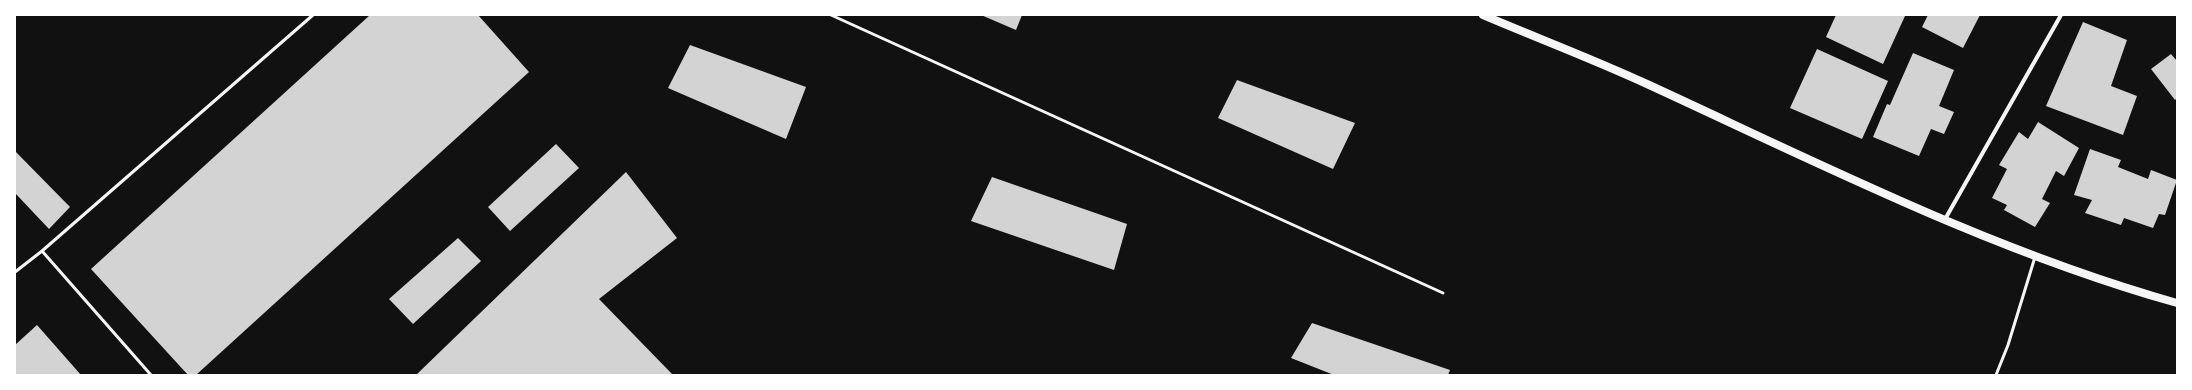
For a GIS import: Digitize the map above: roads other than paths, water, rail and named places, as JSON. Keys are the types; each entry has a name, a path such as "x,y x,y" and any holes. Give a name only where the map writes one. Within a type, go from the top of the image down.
{"main road":[{"path":"1483,15 1644,82 1944,221 2130,290 2177,303"}],"street":[{"path":"1944,221 2060,15"}],"lane":[{"path":"15,272 42,251 313,15"},
{"path":"832,15 1443,293"},
{"path":"42,251 151,375"},
{"path":"1996,375 2008,344 2036,256"}]}
